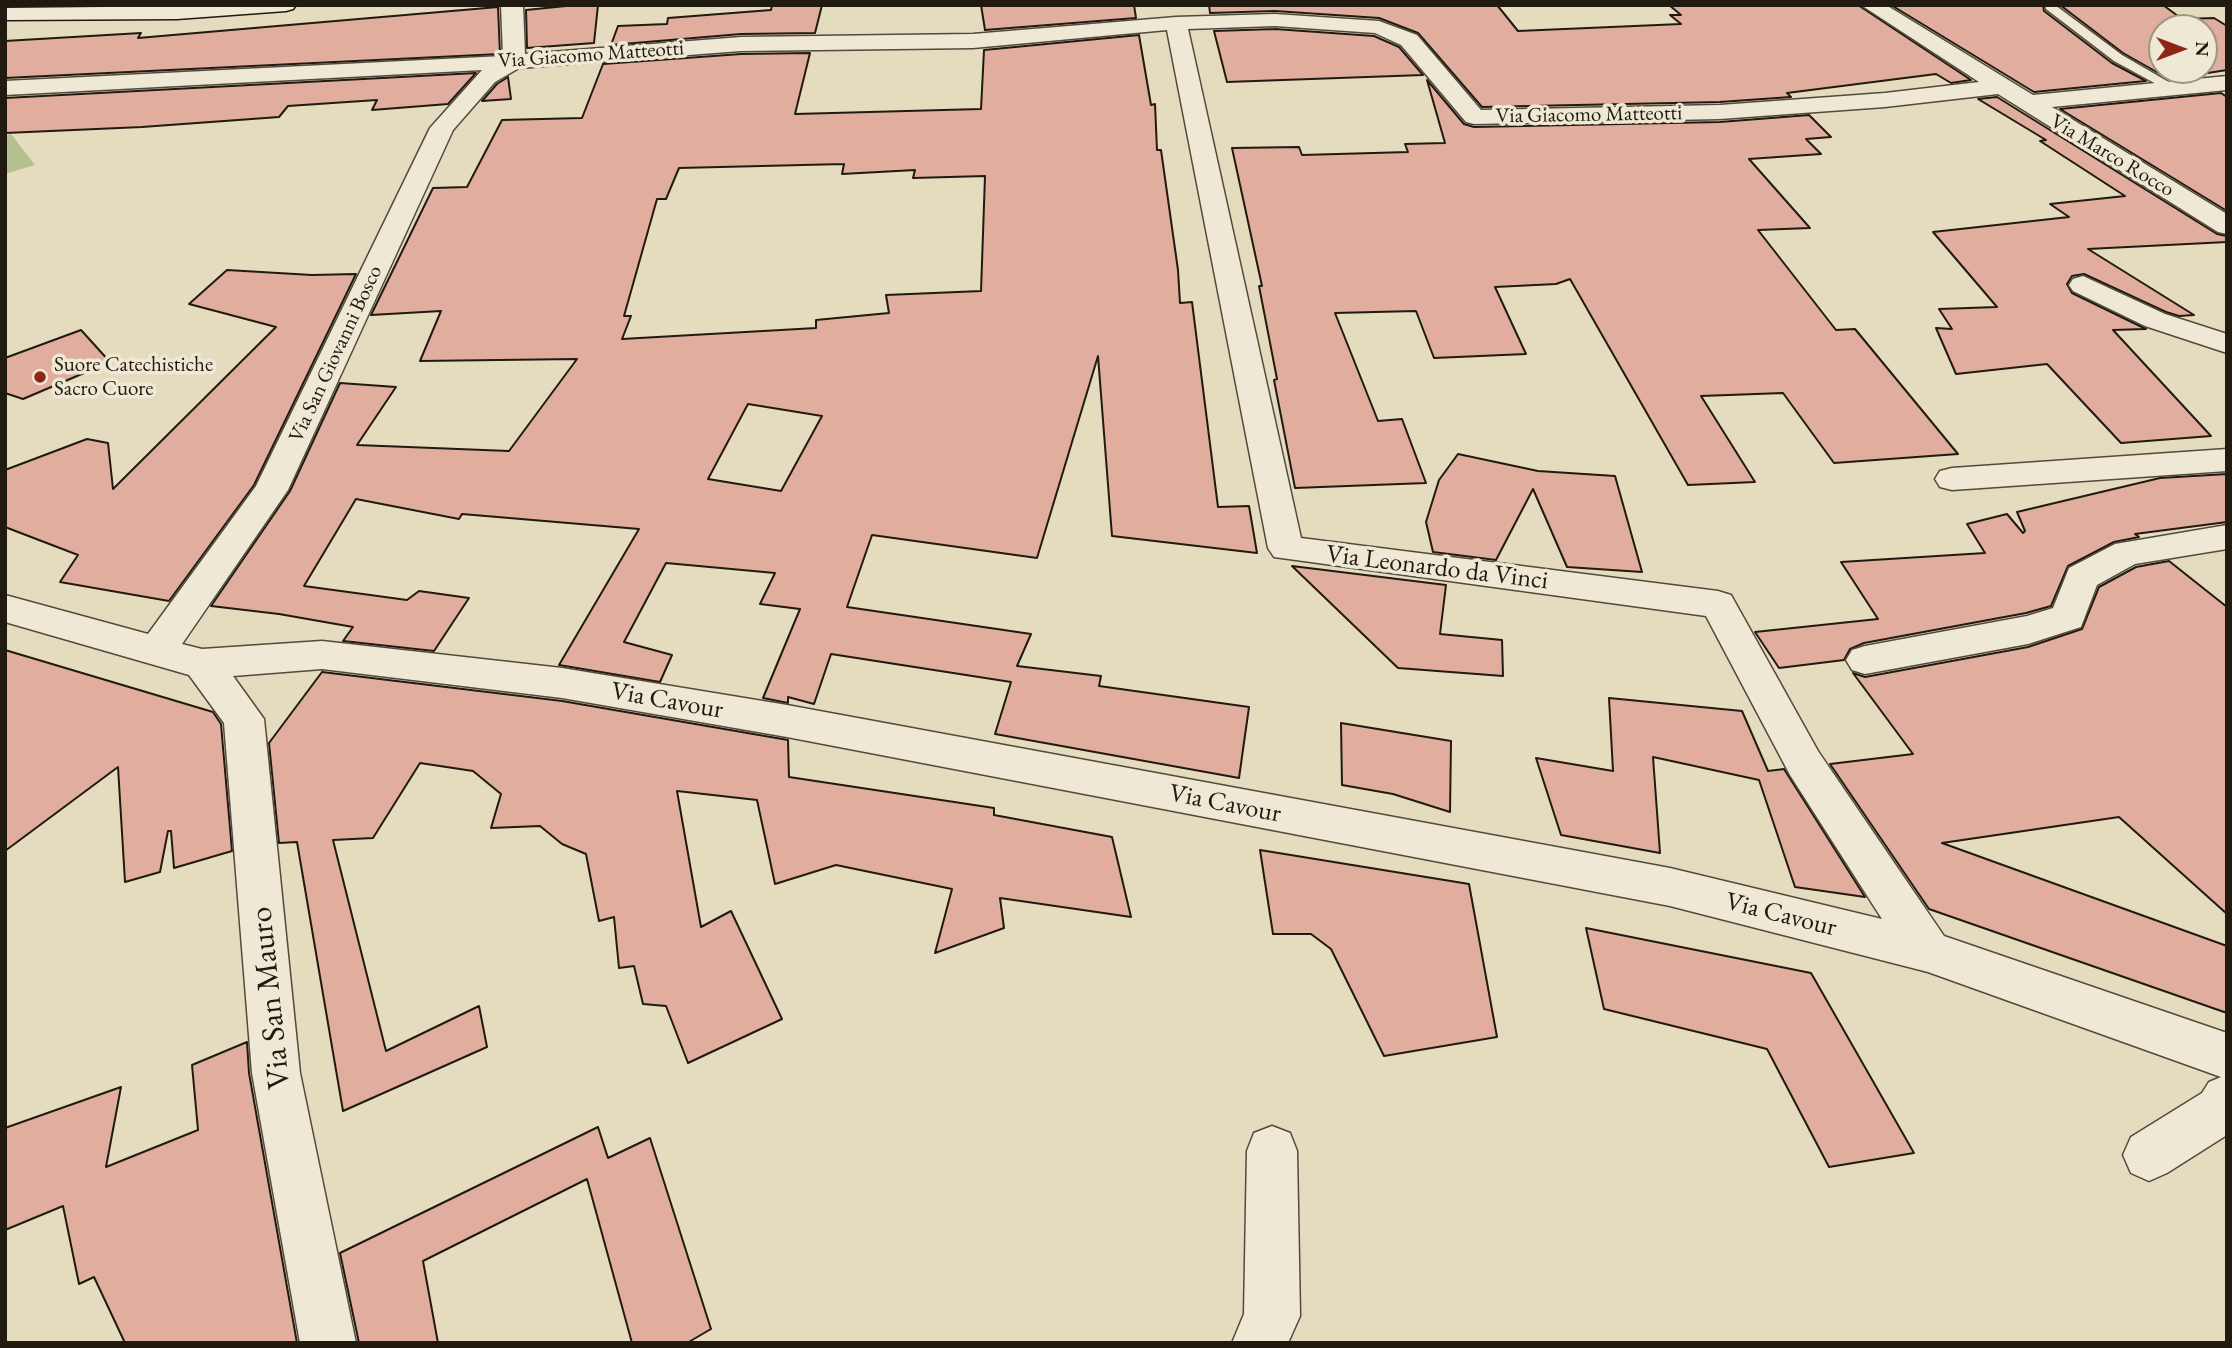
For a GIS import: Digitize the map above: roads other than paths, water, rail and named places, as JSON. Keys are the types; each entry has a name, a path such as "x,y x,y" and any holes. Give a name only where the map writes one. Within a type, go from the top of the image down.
{"street":[{"path":"5,14 47,10 177,13 286,5"},
{"path":"512,5 514,62"},
{"name":"Via Marco Rocco","path":"1871,5 1998,87 2227,226"},
{"name":"Via Giacomo Matteotti","path":"5,88 514,62 741,44 973,41 1163,14 1379,27 1409,40 1474,117 1720,112 1885,100 1998,87"},
{"name":"Via Leonardo da Vinci","path":"1163,14 1286,548 1718,604 1804,763 1928,951"},
{"name":"Via San Giovanni Bosco","path":"157,651 271,490 442,128 487,77 514,62"},
{"path":"2025,103 2227,83"},
{"path":"2083,285 2154,320 2227,344"},
{"path":"1952,479 2227,460"},
{"path":"1865,660 2028,630 2068,617 2082,577 2127,553 2227,537"},
{"path":"5,608 202,664"},
{"name":"Via Cavour","path":"202,664 321,655 562,683 801,724 1670,887 1928,951 2227,1056"},
{"name":"Via San Mauro","path":"202,664 244,719 276,1073 328,1343"},
{"path":"2149,1154 2220,1110 2227,1099"},
{"path":"1260,1343 1272,1316 1272,1151"}],"lane":[{"path":"2050,7 2118,58 2173,88"}],"place":[{"name":"Suore Catechistiche Sacro Cuore","path":"40,377"}]}
